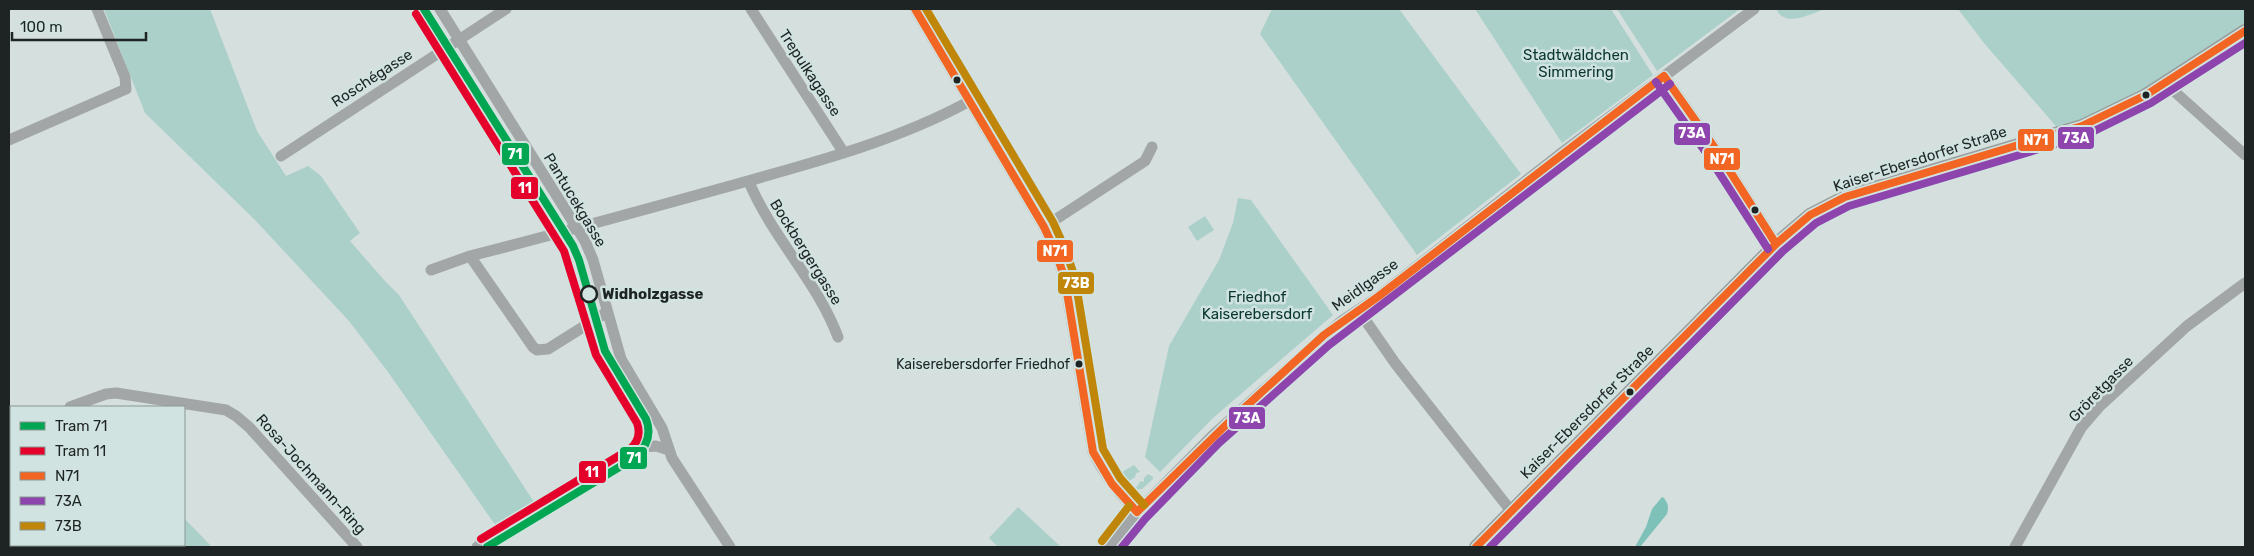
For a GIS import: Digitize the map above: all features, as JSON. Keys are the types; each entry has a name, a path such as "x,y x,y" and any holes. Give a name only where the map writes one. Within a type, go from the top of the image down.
{"main road":[{"name":"Kaiser-Ebersdorfer Straße","path":"1476,547 1776,244 1810,215 1844,197 2082,126 2134,101 2165,83 2245,31"}],"street":[{"path":"9,140 126,89 125,77 97,9"},
{"name":"Pantucekgasse","path":"440,9 578,228 590,252 608,312 612,335 621,359 662,428 668,450 692,492 730,547"},
{"name":"Roschégasse","path":"281,156 506,9"},
{"name":"Trepulkagasse","path":"751,9 844,153"},
{"path":"915,9 966,92 968,102 1044,226 1057,255 1065,280 1093,452 1103,473 1137,512"},
{"name":"Meidlgasse","path":"1110,547 1137,512 1212,436 1343,320 1358,311 1478,217 1754,9"},
{"path":"1664,76 1717,151 1776,244"},
{"path":"2165,83 2245,154"},
{"path":"431,270 470,256 749,182 844,153 891,138 968,102"},
{"path":"1044,226 1145,161 1152,147"},
{"name":"Bockbergergasse","path":"749,182 759,206 829,315 838,337"},
{"path":"470,256 532,347 539,351 548,349 608,312"},
{"name":"Gröretgasse","path":"2015,547 2081,428 2100,406 2187,326 2245,283"},
{"path":"1358,311 1395,364 1475,468 1511,511"},
{"name":"Rosa-Jochmann-Ring","path":"73,406 116,392 226,410 249,427 357,547"},
{"path":"477,547 503,529 643,447 656,446 668,450"}],"green space":[{"path":"104,9 210,9 257,131 286,176 308,166 321,176 360,233 350,241 399,295 534,502 496,526 388,372 349,321 255,220 145,113"},
{"path":"1272,9 1399,9 1521,174 1417,255 1260,34"},
{"name":"Stadtwäldchen Simmering","path":"1475,9 1611,9 1653,75 1562,143"},
{"path":"1617,9 1740,9 1657,71"},
{"path":"1780,9 1825,9 1793,19 1781,16 1777,11"},
{"path":"1958,9 2245,9 2245,31 2165,83 2061,132 1984,43"},
{"name":"Friedhof Kaiserebersdorf","path":"1238,198 1251,200 1333,315 1213,418 1160,472 1145,457 1169,346 1219,260 1233,223"},
{"path":"1205,216 1214,230 1197,241 1188,227"},
{"path":"608,363 622,385 617,386 606,368"},
{"path":"1134,465 1140,472 1136,473 1135,477 1125,484 1117,475"},
{"path":"1148,474 1153,479 1142,489 1134,490 1141,481 1144,482 1144,478"},
{"path":"1018,507 1061,547 998,547 989,538"},
{"path":"185,519 212,547 48,547 185,546"}],"water":[{"path":"1662,497 1667,504 1667,514 1640,547 1635,547 1646,527 1652,509"}],"tram line":[{"name":"71","path":"424,9 573,246 579,260 605,351 646,419 649,430 646,444 636,457 487,547"},
{"name":"11","path":"416,14 564,251 596,355 637,423 639,431 637,441 630,449 481,539"}],"transit line":[{"name":"N71","path":"915,9 1044,227 1057,255 1065,280 1093,452 1112,484 1137,512"},
{"name":"73B","path":"926,9 1053,222 1066,251 1075,278 1103,449 1120,478 1144,505"},
{"name":"N71","path":"1476,547 1776,244 1810,215 1845,197 2082,126 2146,95 2245,31"},
{"name":"73A","path":"1490,547 1783,251 1816,223 1849,206 2086,135 2151,103 2245,43"},
{"name":"N71","path":"1664,76 1717,151 1776,244"},
{"name":"N71","path":"1137,512 1229,422 1324,335 1379,296 1664,76"},
{"name":"73A","path":"1656,82 1709,157 1768,249"},
{"name":"73A","path":"1122,547 1145,519 1219,443 1329,345 1670,84"},
{"name":"73B","path":"1102,541 1129,506"}],"place":[{"name":"Widholzgasse","path":"589,294"},
{"name":"Kaiserebersdorfer Friedhof","path":"1079,364"}]}
